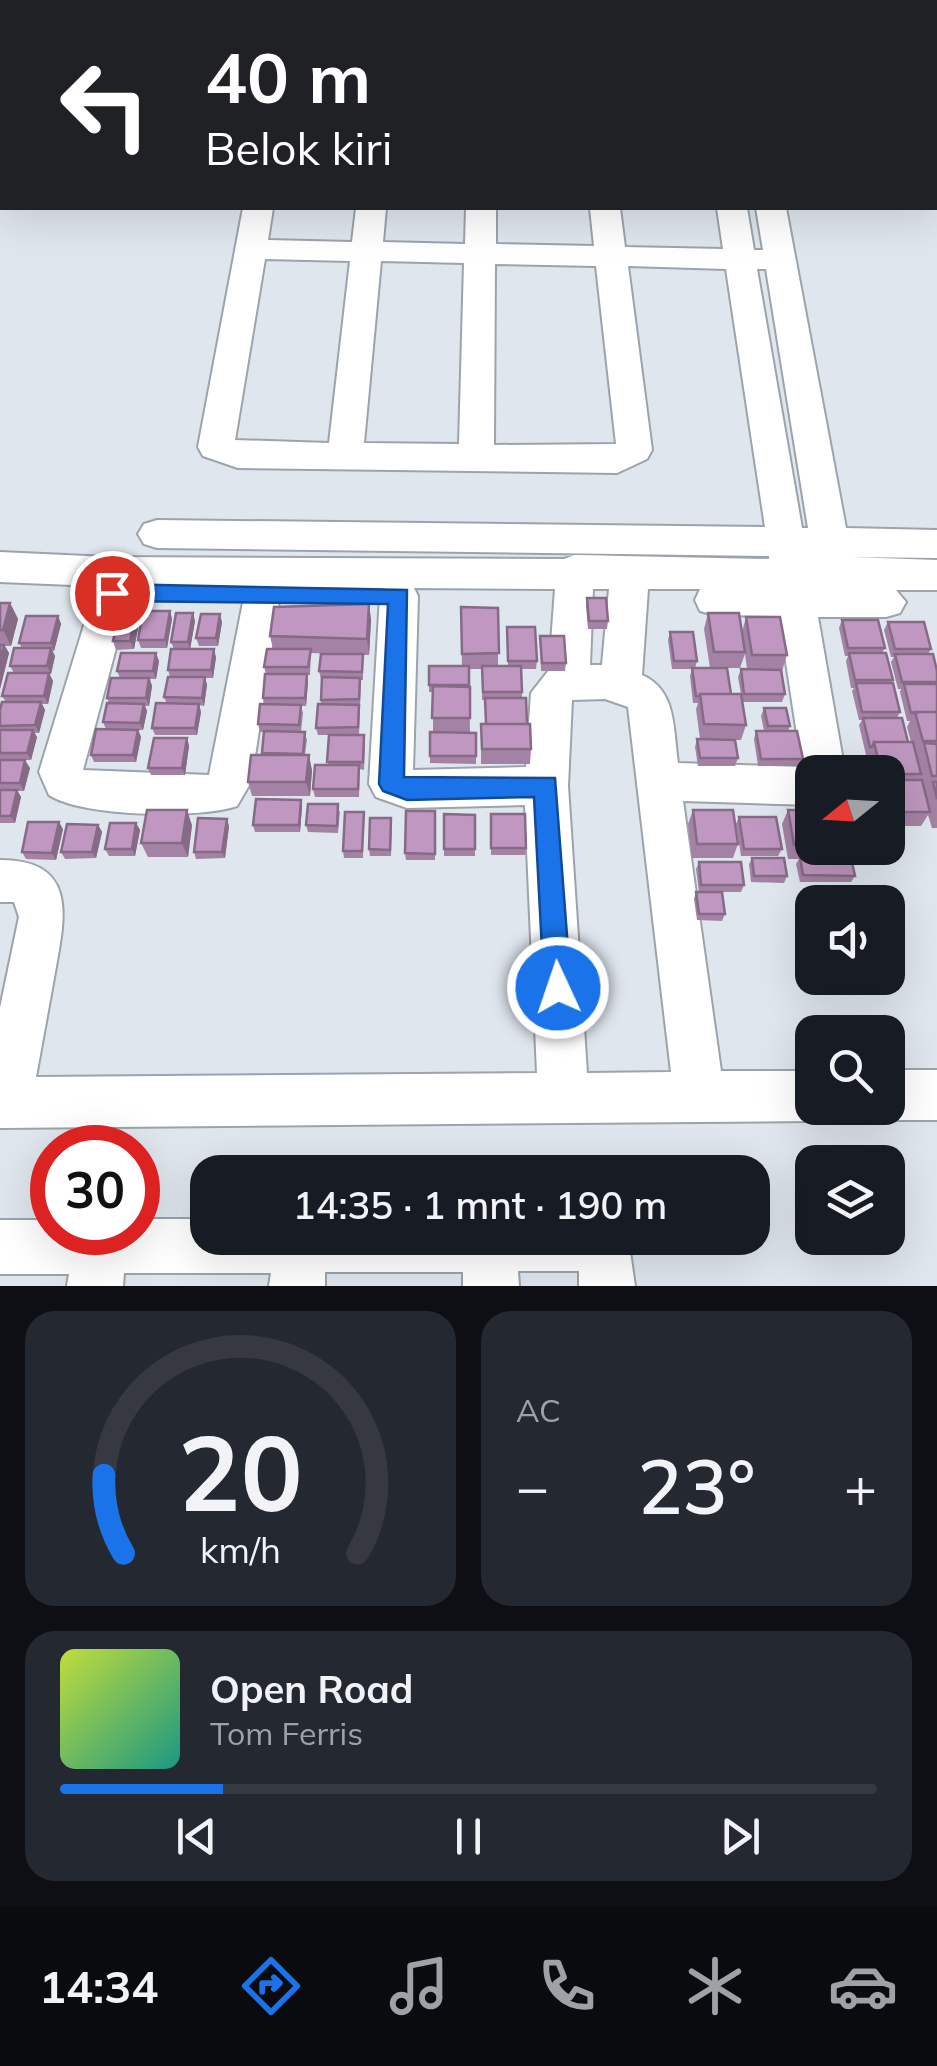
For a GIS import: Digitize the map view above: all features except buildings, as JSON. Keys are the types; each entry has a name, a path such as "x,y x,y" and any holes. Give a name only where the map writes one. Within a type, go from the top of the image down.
{"street":[{"path":"258,210 216,447 238,456 617,460 634,450 605,210"},
{"path":"345,456 370,210"},
{"path":"476,456 481,210"},
{"path":"732,210 821,755"},
{"path":"770,210 832,558"},
{"path":"251,249 782,260"},
{"path":"156,534 791,572 937,602"},
{"path":"0,567 629,584 791,572 832,558 937,544"},
{"path":"832,558 937,575"},
{"path":"0,590 400,596 575,584"},
{"path":"569,683 575,584"},
{"path":"621,686 629,584"},
{"path":"112,593 61,772 64,782 74,789 222,792 229,782 261,595"},
{"path":"400,596 392,784 407,789 546,786"},
{"path":"564,1098 546,786 552,693 558,684 569,683 634,688 648,699 699,1097"},
{"path":"659,780 795,785"},
{"path":"0,880 24,881 38,895 42,916 3,1104 795,1096"},
{"path":"905,1096 937,1095"},
{"path":"0,1247 97,1266 299,1266 490,1265 604,1244 607,1286"}],"route":[{"path":"112,593 400,596 389,770 392,784 407,789 546,786 558,988"}]}
